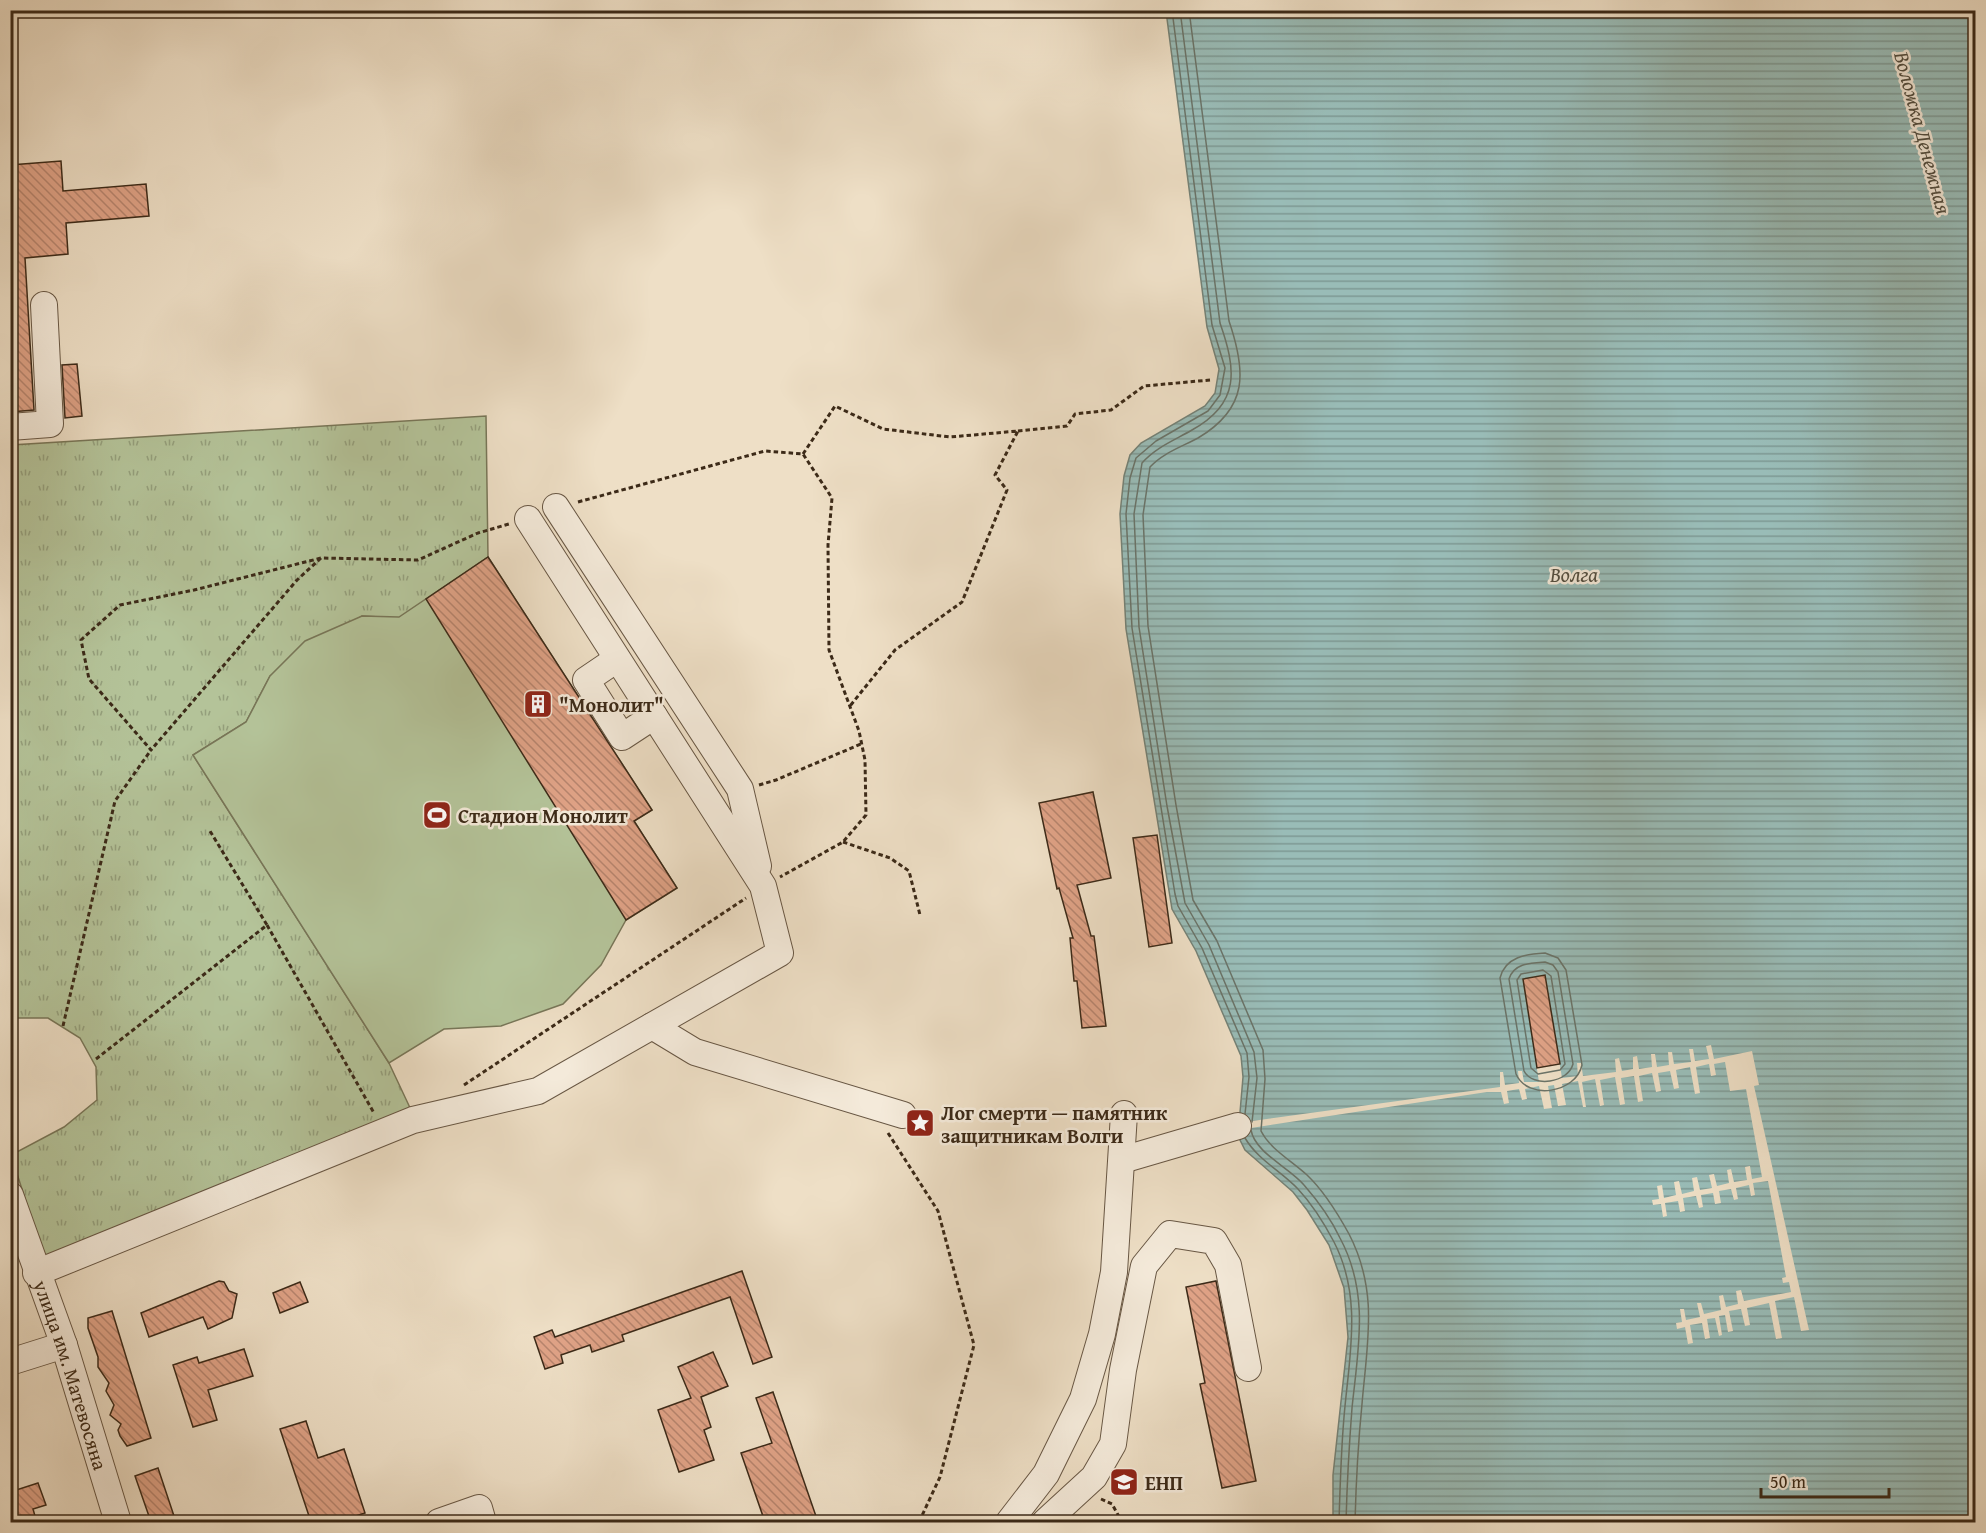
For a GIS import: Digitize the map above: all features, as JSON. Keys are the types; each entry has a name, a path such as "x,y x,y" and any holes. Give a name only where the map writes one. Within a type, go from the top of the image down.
{"street":[{"path":"10,427 50,424 44,305"},
{"path":"36,1273 413,1120 538,1091 780,953 740,789 556,507"},
{"path":"528,519 763,886"},
{"path":"617,659 586,680 622,737 654,716"},
{"path":"604,707 635,687"},
{"path":"713,808 740,789"},
{"path":"652,1026 695,1052 903,1115"},
{"path":"1010,1522 1046,1474 1083,1399 1102,1334 1114,1272 1124,1114"},
{"path":"1122,1160 1238,1126"},
{"name":"улица им. Матевосяна","path":"10,1195 36,1273 64,1345 118,1522"},
{"path":"1045,1522 1094,1477 1113,1444 1123,1370 1144,1266 1170,1234 1214,1240 1224,1257 1228,1265 1248,1368"},
{"path":"10,1362 64,1345"},
{"path":"439,1522 479,1508 483,1522"}],"path":[{"path":"803,454 835,406 883,429 950,437 1067,426 1075,414 1111,410 1144,386 1210,380"},
{"path":"850,706 895,650 962,602 1007,490 995,475 1018,431"},
{"path":"556,507 765,451 803,454"},
{"path":"455,1091 763,886 843,843 866,815 862,744 830,650 828,545 832,498 803,454"},
{"path":"151,750 89,679 81,640 120,605 194,590 321,558 418,560 478,533 528,519"},
{"path":"63,1026 115,801 151,750 297,580 321,558"},
{"path":"740,789 777,780 862,744"},
{"path":"210,831 370,1104"},
{"path":"843,843 890,858 909,871 920,915"},
{"path":"96,1059 267,925"},
{"path":"869,1104 938,1211 974,1345 940,1477 919,1522"},
{"path":"1080,1491 1112,1504 1122,1522"}],"green space":[{"path":"486,416 488,557 399,618 362,616 270,676 246,722 193,755 389,1063 412,1112 45,1261 11,1155 64,1127 97,1100 96,1067 80,1038 48,1018 11,1018 11,445"},
{"name":"Стадион Монолит","path":"488,557 652,810 634,821 677,888 626,920 601,965 563,1004 501,1026 444,1029 389,1063 193,755 246,722 270,676 305,641 362,616 399,617"}],"water":[{"name":"Волга","path":"1166,11 1975,11 1975,1522 1333,1522 1333,1475 1348,1337 1344,1288 1329,1245 1307,1210 1293,1192 1245,1150 1238,1136 1243,1077 1241,1056 1196,951 1172,909 1126,629 1120,514 1124,476 1130,455 1141,443 1205,406 1215,393 1219,369 1207,327"}],"pier":[{"path":"1545,975 1562,1078 1578,1076 1577,1063 1581,1063 1583,1076 1616,1072 1615,1059 1619,1058 1622,1071 1633,1069 1633,1057 1637,1056 1639,1069 1652,1067 1651,1054 1655,1054 1657,1067 1669,1065 1668,1052 1672,1052 1674,1064 1691,1062 1689,1049 1693,1049 1695,1061 1709,1059 1706,1046 1711,1045 1714,1059 1752,1051 1759,1085 1754,1086 1809,1330 1801,1331 1794,1297 1775,1301 1782,1338 1776,1339 1769,1303 1747,1308 1750,1325 1745,1326 1741,1309 1729,1311 1733,1331 1728,1332 1725,1315 1719,1316 1722,1335 1719,1336 1715,1318 1707,1319 1710,1338 1705,1339 1702,1323 1690,1325 1693,1343 1688,1344 1685,1327 1677,1329 1676,1323 1682,1322 1680,1309 1684,1309 1686,1320 1700,1317 1697,1303 1701,1303 1704,1314 1721,1310 1719,1296 1723,1295 1726,1307 1738,1304 1736,1291 1741,1290 1744,1301 1791,1292 1789,1282 1783,1283 1782,1278 1786,1277 1768,1181 1753,1183 1755,1195 1751,1196 1749,1185 1736,1188 1738,1199 1734,1200 1731,1189 1719,1191 1721,1203 1715,1204 1713,1193 1701,1195 1703,1207 1699,1208 1696,1196 1683,1198 1685,1211 1680,1212 1678,1201 1665,1203 1667,1216 1663,1217 1661,1204 1653,1205 1652,1200 1659,1199 1657,1186 1662,1185 1664,1198 1676,1195 1674,1182 1679,1181 1682,1194 1694,1191 1692,1178 1697,1177 1700,1190 1712,1188 1709,1175 1714,1174 1717,1186 1729,1183 1727,1170 1731,1169 1734,1182 1747,1180 1745,1167 1750,1166 1752,1179 1762,1177 1746,1089 1730,1091 1725,1062 1714,1064 1716,1075 1711,1076 1709,1064 1696,1067 1700,1093 1695,1094 1690,1067 1676,1070 1679,1088 1674,1089 1670,1071 1658,1073 1661,1091 1656,1092 1652,1073 1639,1076 1643,1101 1638,1102 1634,1076 1621,1078 1625,1104 1620,1105 1615,1077 1600,1080 1604,1105 1600,1106 1595,1079 1582,1082 1586,1107 1583,1107 1578,1081 1562,1084 1566,1105 1558,1106 1554,1085 1548,1086 1552,1108 1544,1109 1539,1086 1525,1089 1527,1099 1522,1100 1519,1089 1507,1091 1509,1103 1504,1104 1501,1092 1487,1092 1238,1130 1238,1123 1500,1087 1500,1072 1503,1072 1505,1085 1519,1083 1518,1071 1522,1071 1524,1082 1539,1082 1523,979"}],"building":[{"path":"61,161 63,191 146,184 149,216 66,223 68,254 25,258 34,410 10,412 10,165"},
{"path":"77,364 82,416 65,418 62,365"},
{"name":"\"Монолит\"","path":"488,557 652,810 634,821 677,888 626,920 426,599"},
{"path":"1093,792 1111,878 1077,885 1091,936 1094,936 1106,1026 1082,1028 1077,981 1074,981 1070,938 1073,938 1059,888 1057,889 1039,803"},
{"path":"1157,835 1172,943 1149,947 1133,838"},
{"path":"1545,975 1560,1064 1537,1068 1523,979"},
{"path":"742,1271 772,1357 753,1364 730,1297 622,1335 624,1341 592,1352 590,1345 561,1355 563,1363 545,1369 534,1337 552,1330 555,1337"},
{"path":"219,1281 224,1282 229,1291 237,1294 232,1318 208,1329 203,1317 149,1337 141,1313"},
{"path":"1216,1281 1256,1481 1222,1488 1200,1384 1205,1383 1186,1287"},
{"path":"300,1282 308,1302 280,1313 273,1293"},
{"path":"112,1311 151,1438 127,1446 118,1430 121,1424 110,1415 114,1405 106,1391 109,1383 98,1367 98,1357 88,1328 88,1318"},
{"path":"244,1349 253,1376 208,1390 217,1420 193,1427 173,1365 197,1357 199,1363"},
{"path":"713,1352 728,1386 701,1397 711,1427 704,1430 714,1460 679,1472 658,1410 691,1398 678,1367"},
{"path":"773,1392 818,1522 765,1522 741,1453 772,1443 756,1398"},
{"path":"306,1421 318,1458 344,1449 365,1513 337,1522 311,1522 280,1429"},
{"path":"158,1468 176,1522 151,1522 135,1476"},
{"path":"38,1483 46,1505 33,1509 35,1516 10,1522 10,1492"}],"place":[{"name":"\"Монолит\"","path":"538,704"},
{"name":"Стадион Монолит","path":"437,815"},
{"name":"Лог смерти — памятник защитникам Волги","path":"920,1123"},
{"name":"ЕНП","path":"1124,1482"}],"water label":[{"name":"Воложка Денежная","path":"1923,133"}]}
